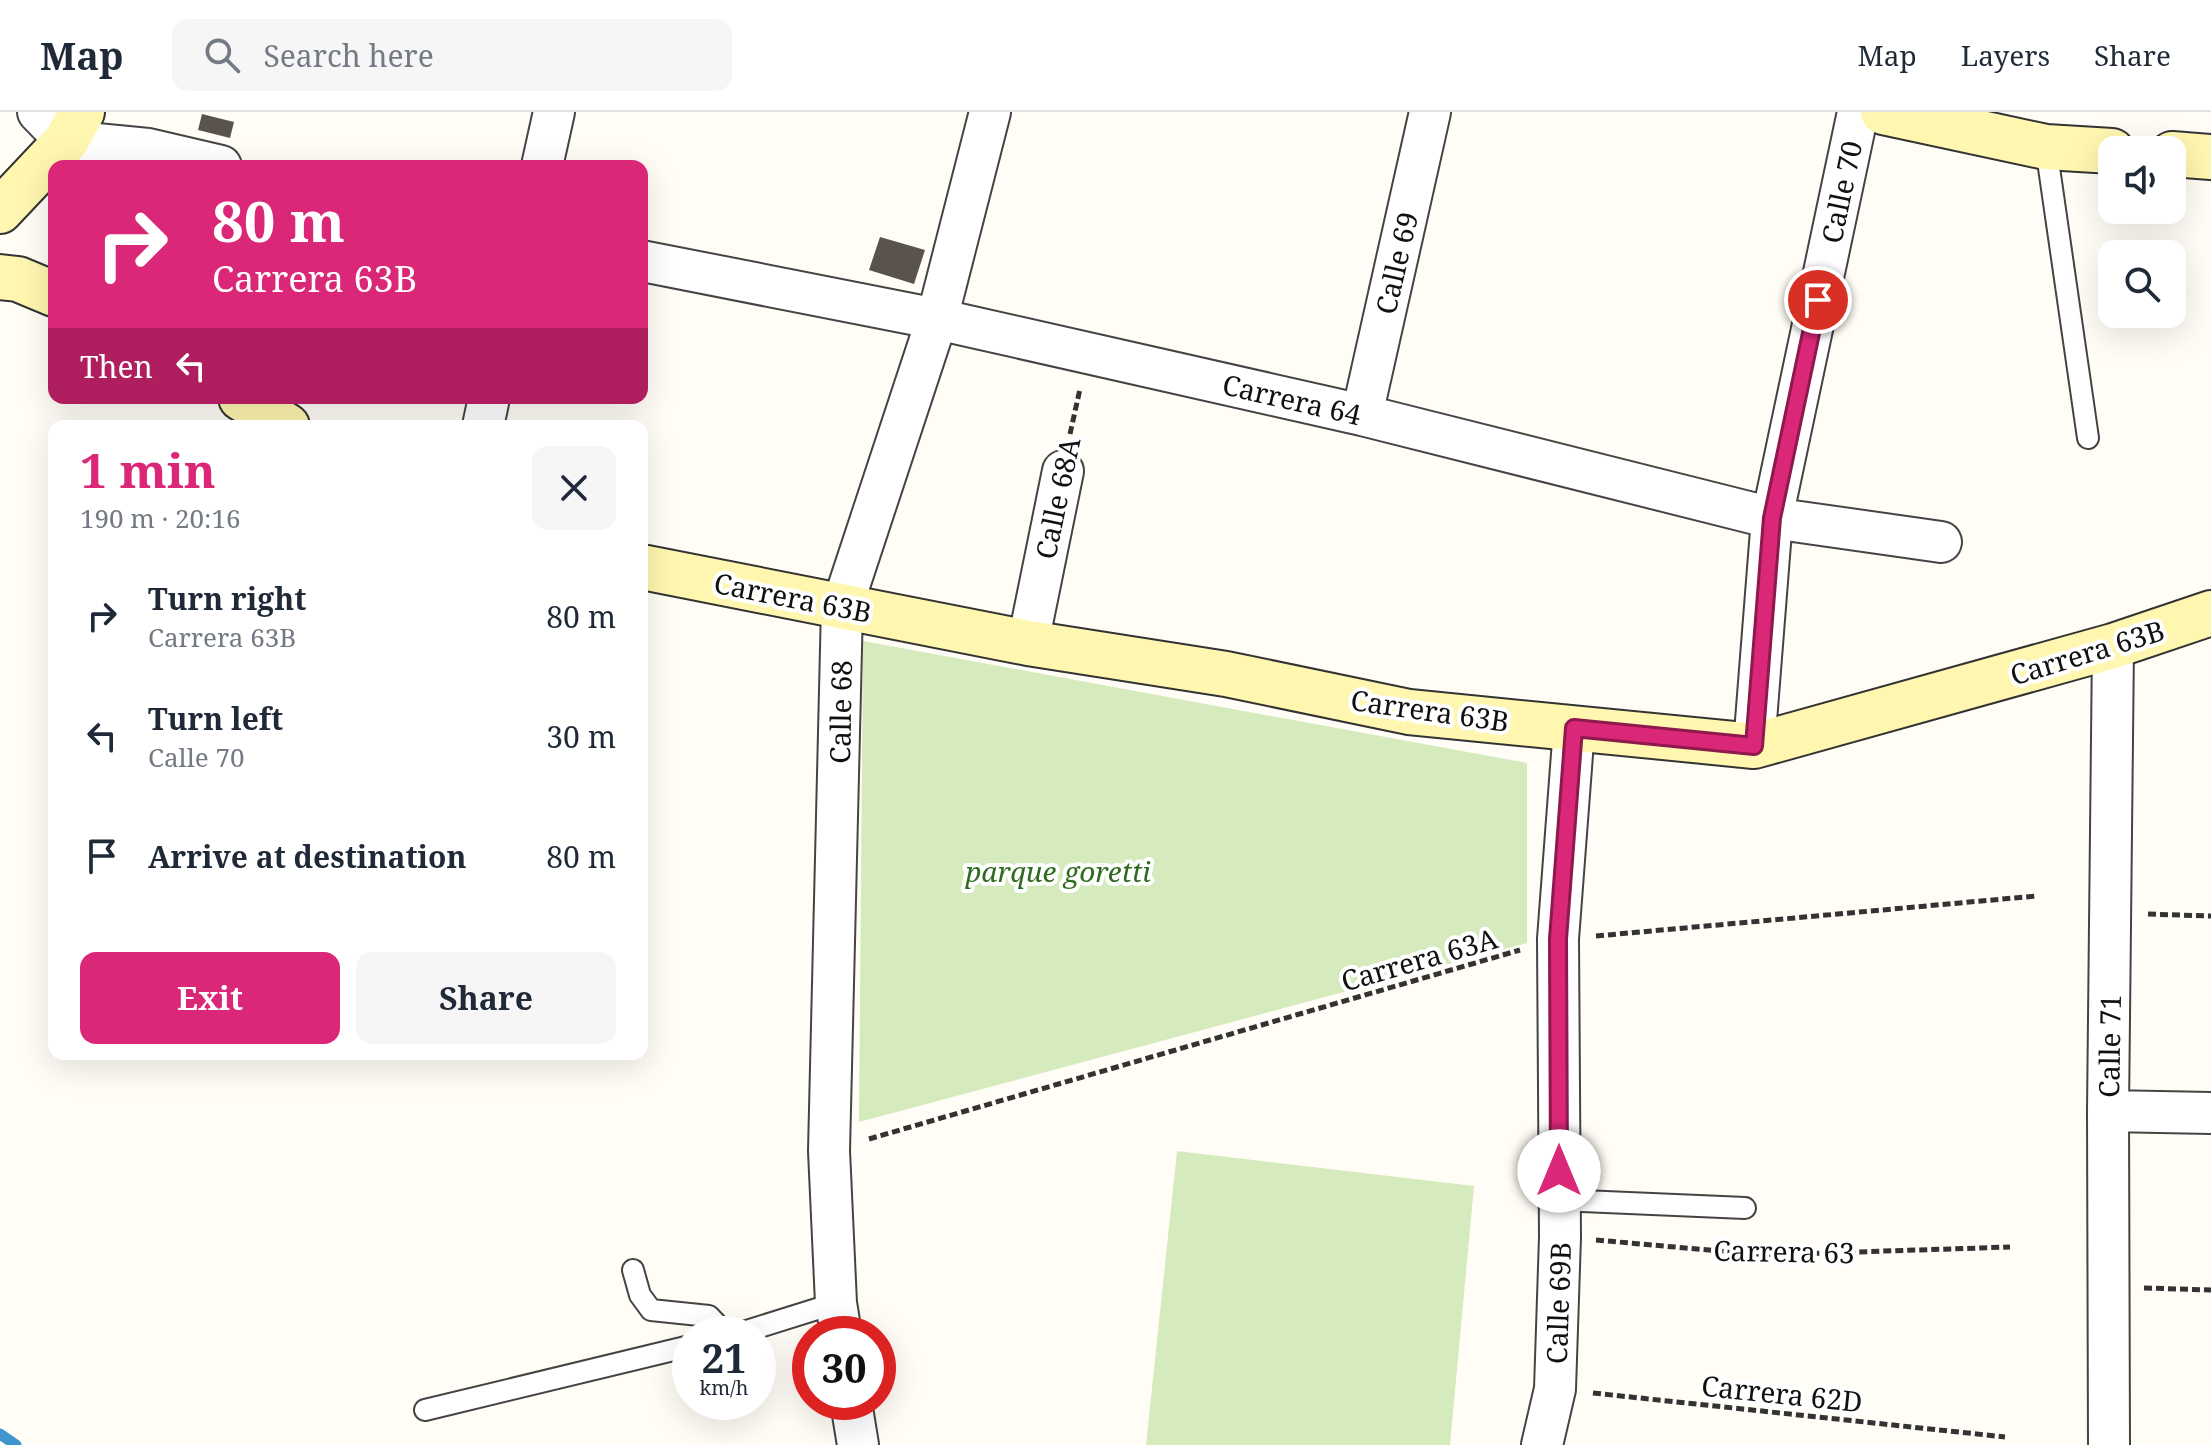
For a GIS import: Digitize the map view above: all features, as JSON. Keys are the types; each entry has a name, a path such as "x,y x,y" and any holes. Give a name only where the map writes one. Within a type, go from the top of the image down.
{"main road":[{"path":"1883,112 2046,147 2098,150"},
{"path":"0,211 62,122"},
{"path":"2186,155 2211,157"},
{"path":"0,277 18,279 48,292"},
{"path":"251,404 277,420"},
{"name":"Carrera 63B","path":"648,568 1028,643 1226,674 1409,712 1754,746 2113,646 2211,613"}],"street":[{"path":"543,160 554,112"},
{"name":"Calle 68","path":"838,1316 829,1151 842,607 937,319 990,112"},
{"name":"Calle 69","path":"1362,415 1430,112"},
{"name":"Calle 70","path":"1754,746 1772,518 1858,112"},
{"path":"62,122 195,160"},
{"name":"Carrera 64","path":"648,262 937,319 1362,415 1772,518 1941,542"},
{"name":"Calle 68A","path":"1028,643 1063,471"},
{"name":"Calle 71","path":"2109,1445 2108,1111 2113,646"},
{"name":"Calle 69B","path":"1542,1445 1555,1389 1560,1219 1558,939 1574,728"},
{"path":"2108,1111 2211,1113"},
{"path":"854,1420 858,1445"}],"lane":[{"path":"2046,147 2088,438"},
{"path":"1560,1219 1745,1208"},
{"path":"633,1270 640,1295 651,1310 709,1316"},
{"path":"425,1410 672,1350"}],"path":[{"name":"Calle 68A","path":"1063,471 1087,353"},
{"name":"Carrera 63A","path":"829,1151 1558,939 2036,896"},
{"path":"2111,913 2211,916"},
{"name":"Carrera 63","path":"1560,1219 1764,1255 2010,1247"},
{"path":"2110,1287 2211,1290"},
{"name":"Carrera 62D","path":"1555,1389 2005,1437"}],"green space":[{"name":"parque goretti","path":"863,641 1527,763 1527,943 859,1122"},
{"path":"1177,1151 1474,1186 1450,1445 1146,1445"}],"building":[{"path":"202,114 234,122 230,138 198,130"},
{"path":"880,237 925,250 914,284 869,270"}],"waterway":[{"path":"0,1434 16,1445"}],"route":[{"path":"1559,1171 1558,939 1574,728 1754,746 1772,518 1818,300"}]}
